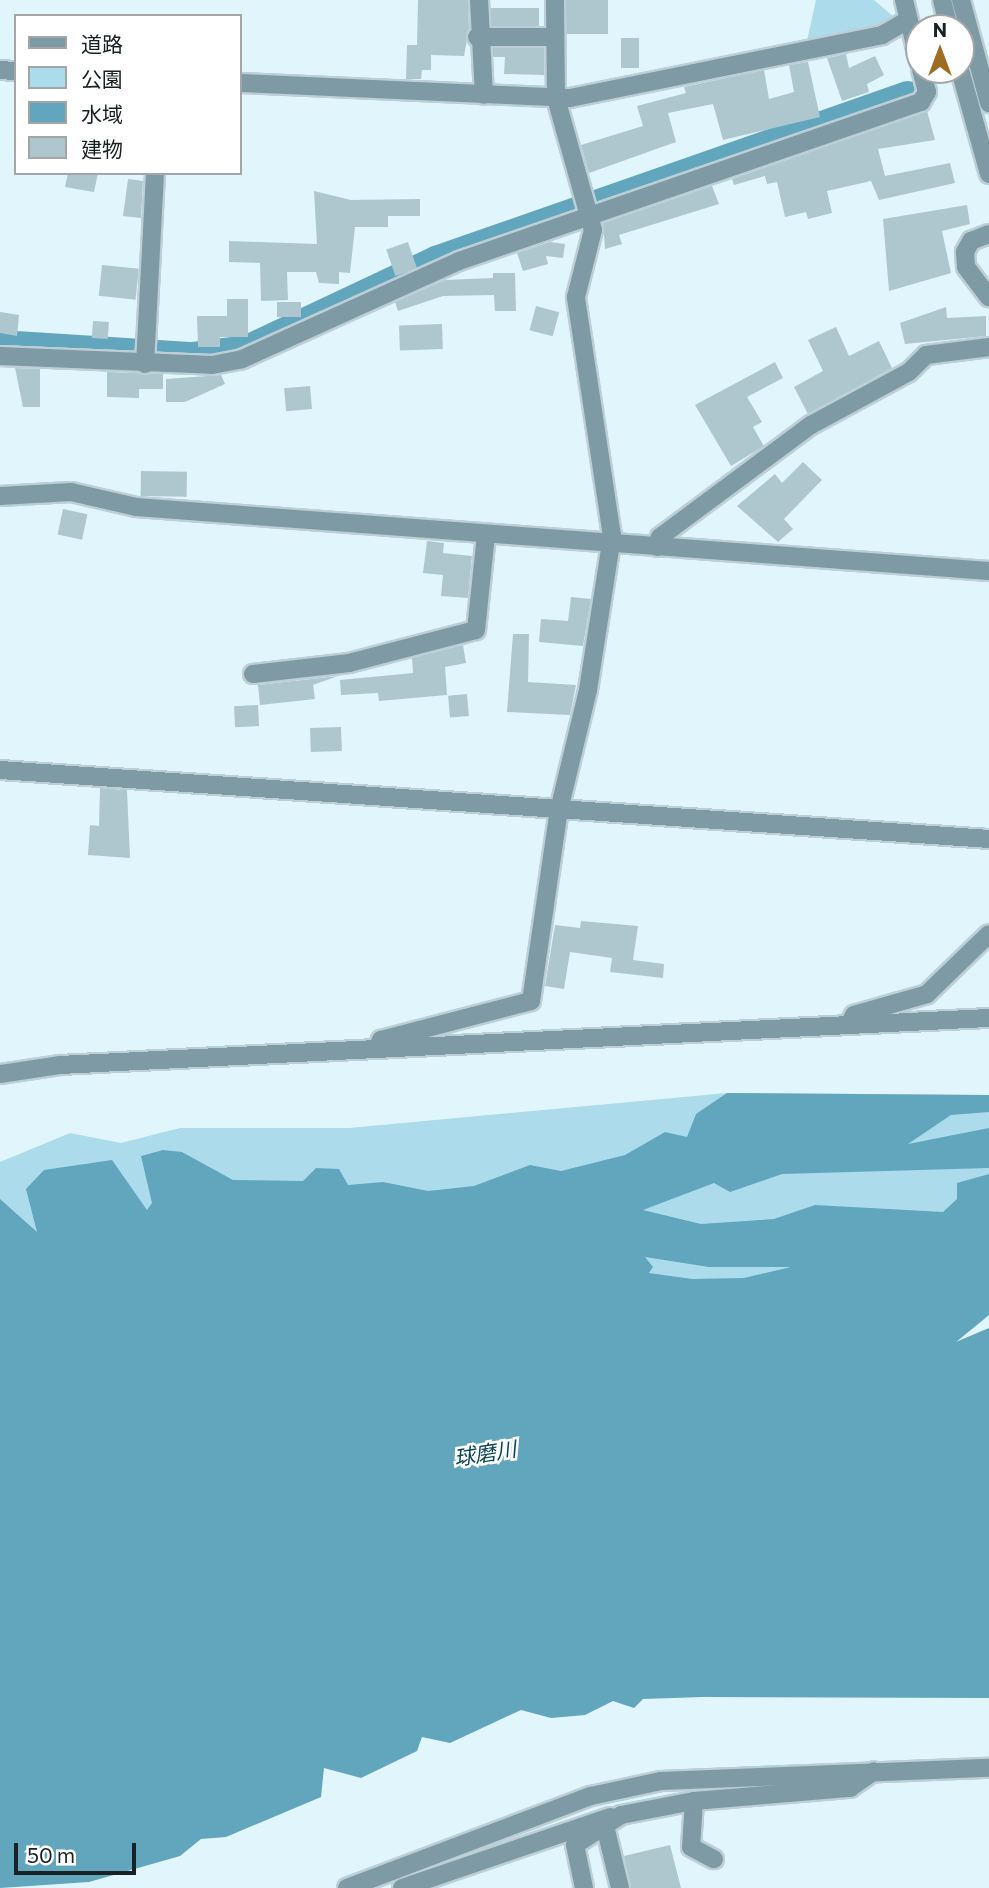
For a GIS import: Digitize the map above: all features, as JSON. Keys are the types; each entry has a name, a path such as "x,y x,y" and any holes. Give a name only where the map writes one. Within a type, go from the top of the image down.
{"street":[{"path":"479,0 477,37 485,95"},
{"path":"377,1049 381,1040 531,1001 559,810 588,690 611,544 576,298 592,241 586,207 556,99 555,0"},
{"path":"961,0 989,103"},
{"path":"242,83 556,99 883,35 905,22"},
{"path":"477,37 555,37"},
{"path":"0,356 145,364 242,359 381,293 586,207 921,102 927,92 925,84"},
{"path":"964,84 989,174"},
{"path":"145,364 155,175"},
{"path":"989,234 971,241 965,252 966,267 989,297"},
{"path":"657,547 660,537 811,425 909,372 926,355 989,346"},
{"path":"0,495 71,492 136,507 486,536 989,571"},
{"path":"253,674 349,663 476,630 486,536"},
{"path":"0,770 989,839"},
{"path":"849,1025 854,1015 927,994 989,934"},
{"path":"0,1074 377,1049 989,1018"},
{"path":"347,1888 591,1796 662,1782 989,1768"},
{"path":"402,1888 621,1815 694,1801 850,1788 874,1771"},
{"path":"694,1801 691,1847 714,1859"},
{"path":"584,1888 575,1845 621,1815"},
{"path":"605,1826 620,1888"}],"green space":[{"path":"816,0 874,0 895,18 805,50"},
{"path":"727,1093 989,1095 989,1315 956,1342 989,1328 989,1397 0,1441 0,1162 70,1133 121,1143 180,1128 349,1128"}],"water":[{"name":"球磨川","path":"727,1093 989,1095 989,1112 951,1115 908,1144 989,1128 989,1168 782,1174 730,1192 714,1183 643,1210 701,1224 774,1219 815,1205 943,1212 957,1199 957,1183 989,1174 989,1315 956,1342 989,1328 989,1698 643,1699 634,1708 613,1701 585,1715 551,1718 521,1710 450,1743 422,1737 417,1751 361,1778 324,1768 321,1797 226,1837 201,1839 180,1856 89,1882 0,1888 0,1199 37,1232 26,1189 44,1170 112,1160 147,1210 152,1203 141,1156 163,1150 182,1152 233,1180 303,1181 316,1168 339,1169 348,1185 383,1182 428,1191 474,1186 530,1165 561,1171 625,1155 665,1132 687,1137 696,1114","holes":["645,1257 709,1267 791,1267 744,1278 692,1279 649,1273 653,1267"]}],"building":[{"path":"418,0 468,0 469,29 464,56 431,55 431,70 422,70 421,79 406,79 407,45 417,45"},
{"path":"566,0 608,0 608,34 566,34"},
{"path":"491,8 539,8 539,26 491,26"},
{"path":"621,38 639,38 639,68 621,68"},
{"path":"493,48 544,48 544,75 504,74 505,57 493,57"},
{"path":"846,54 849,68 875,56 884,75 867,84 869,92 842,101 827,58"},
{"path":"808,62 820,117 723,140 713,104 668,113 676,142 589,173 581,145 643,126 637,106 686,93 684,87 764,70 769,99 794,92 789,65"},
{"path":"927,111 935,140 878,149 885,176 950,163 955,183 879,200 871,181 827,191 832,213 808,219 806,212 785,217 777,182 767,184 765,176 734,185 732,179"},
{"path":"68,175 98,175 94,192 65,187"},
{"path":"128,179 143,181 141,218 123,216"},
{"path":"712,186 719,204 619,235 622,244 605,249 603,223"},
{"path":"314,191 351,200 420,199 420,216 388,216 388,227 355,227 350,273 339,272 339,284 319,283 316,272 287,272 288,300 261,301 260,263 229,262 229,241 317,244"},
{"path":"967,205 970,224 942,231 951,273 889,291 883,219"},
{"path":"408,242 417,268 395,276 386,249"},
{"path":"550,242 565,244 563,258 546,256 548,264 523,271 517,253"},
{"path":"102,265 139,269 136,300 99,296"},
{"path":"493,273 515,273 516,311 495,311 494,295 443,296 398,311 395,302 445,280 493,278"},
{"path":"227,299 248,299 248,337 220,337 220,347 198,347 197,316 227,316"},
{"path":"277,302 301,302 301,317 277,317"},
{"path":"536,306 559,312 553,336 530,330"},
{"path":"946,307 947,318 986,316 986,336 905,344 900,323"},
{"path":"0,312 19,315 17,336 0,333"},
{"path":"93,321 109,322 108,339 92,338"},
{"path":"442,324 443,349 400,350 399,326"},
{"path":"836,327 849,356 879,341 892,368 808,414 794,387 823,371 808,340"},
{"path":"775,362 783,378 747,397 762,422 753,427 764,446 731,466 695,405"},
{"path":"15,368 40,369 40,407 23,407"},
{"path":"107,372 163,374 163,389 139,389 139,398 107,397"},
{"path":"221,375 225,384 185,402 166,402 166,379"},
{"path":"310,386 312,409 286,411 284,388"},
{"path":"803,462 822,480 784,519 793,529 778,542 737,506 775,474 782,483"},
{"path":"141,471 187,472 187,497 141,496"},
{"path":"63,509 87,514 82,540 58,534"},
{"path":"427,541 444,543 443,553 472,556 468,598 441,596 443,575 423,573"},
{"path":"571,597 591,599 583,646 539,642 541,619 568,621"},
{"path":"513,634 529,634 528,682 576,685 570,715 507,712"},
{"path":"463,645 466,663 445,667 447,695 379,701 378,693 341,695 340,680 413,673 412,658"},
{"path":"338,676 313,685 315,699 260,705 258,685"},
{"path":"467,694 469,716 450,718 448,696"},
{"path":"258,705 259,726 235,727 234,706"},
{"path":"341,727 342,751 311,752 310,728"},
{"path":"100,788 127,790 130,858 88,855 90,825 99,826"},
{"path":"581,921 638,926 633,960 664,964 663,978 610,972 612,958 570,952 564,989 545,986 555,925 580,928"},
{"path":"670,1845 681,1888 631,1888 624,1856"}],"waterway":[{"path":"0,345 193,357 247,350 436,261 908,96"}]}
